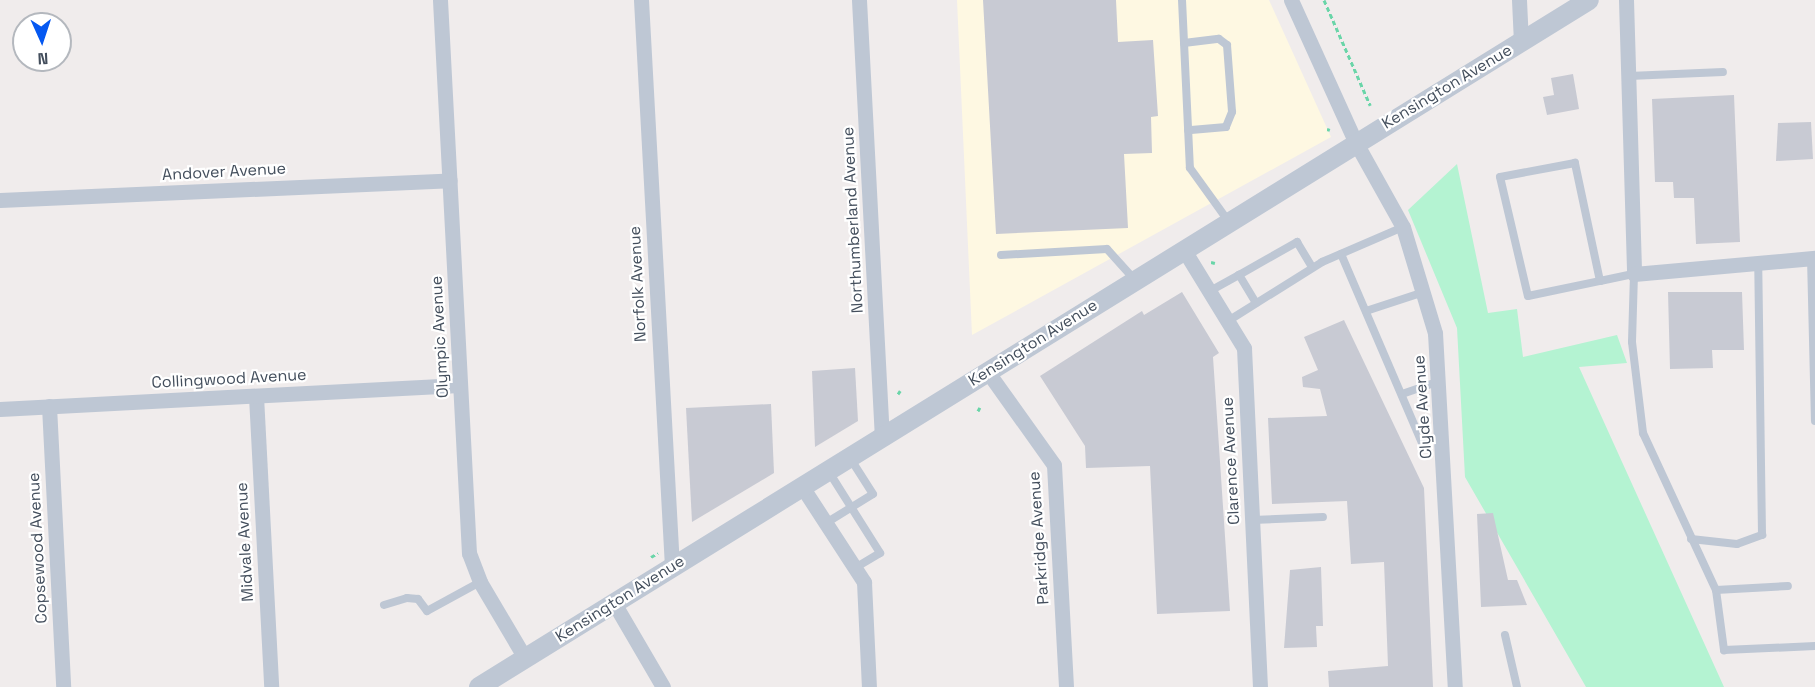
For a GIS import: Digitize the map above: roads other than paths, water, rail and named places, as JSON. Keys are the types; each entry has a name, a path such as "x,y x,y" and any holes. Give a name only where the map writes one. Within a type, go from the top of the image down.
{"street":[{"name":"Olympic Avenue","path":"440,0 469,553 480,582 525,658"},
{"name":"Norfolk Avenue","path":"641,0 672,566"},
{"name":"Northumberland Avenue","path":"859,0 882,437"},
{"name":"Clyde Avenue","path":"1291,0 1356,143 1403,227 1424,292 1442,381 1455,687"},
{"path":"1519,0 1521,42"},
{"name":"Kensington Avenue","path":"479,687 801,485 1589,0"},
{"path":"1626,0 1634,274 1758,261 1813,258"},
{"name":"Andover Avenue","path":"0,200 450,180"},
{"name":"Clarence Avenue","path":"1184,250 1244,348 1260,687"},
{"name":"Parkridge Avenue","path":"987,371 1054,465 1066,687"},
{"name":"Collingwood Avenue","path":"0,409 459,385"},
{"name":"Midvale Avenue","path":"256,396 271,687"},
{"name":"Copsewood Avenue","path":"49,406 63,687"},
{"path":"801,485 864,582 869,687"},
{"path":"614,603 663,687"}],"lane":[{"path":"1182,0 1190,168 1229,222"},
{"path":"1184,43 1219,39 1227,45 1232,112 1226,127 1188,130"},
{"path":"1629,76 1723,72"},
{"path":"1600,281 1575,163 1500,177 1528,296 1634,274 1632,342 1643,433 1716,590 1724,650 1815,646"},
{"path":"1228,321 1312,267 1403,227"},
{"path":"1210,291 1297,242 1312,267"},
{"path":"1001,255 1107,249 1135,280"},
{"path":"1341,254 1424,444"},
{"path":"1813,258 1815,421"},
{"path":"1691,539 1737,544 1762,535 1758,261"},
{"path":"1239,275 1256,303"},
{"path":"1366,311 1424,292"},
{"path":"1402,394 1442,381"},
{"path":"826,523 873,494 849,457"},
{"path":"828,470 880,553 855,568"},
{"path":"1252,520 1323,517"},
{"path":"384,605 418,599 427,611 480,582"},
{"path":"1716,590 1788,586"},
{"path":"1505,635 1517,687"}]}
